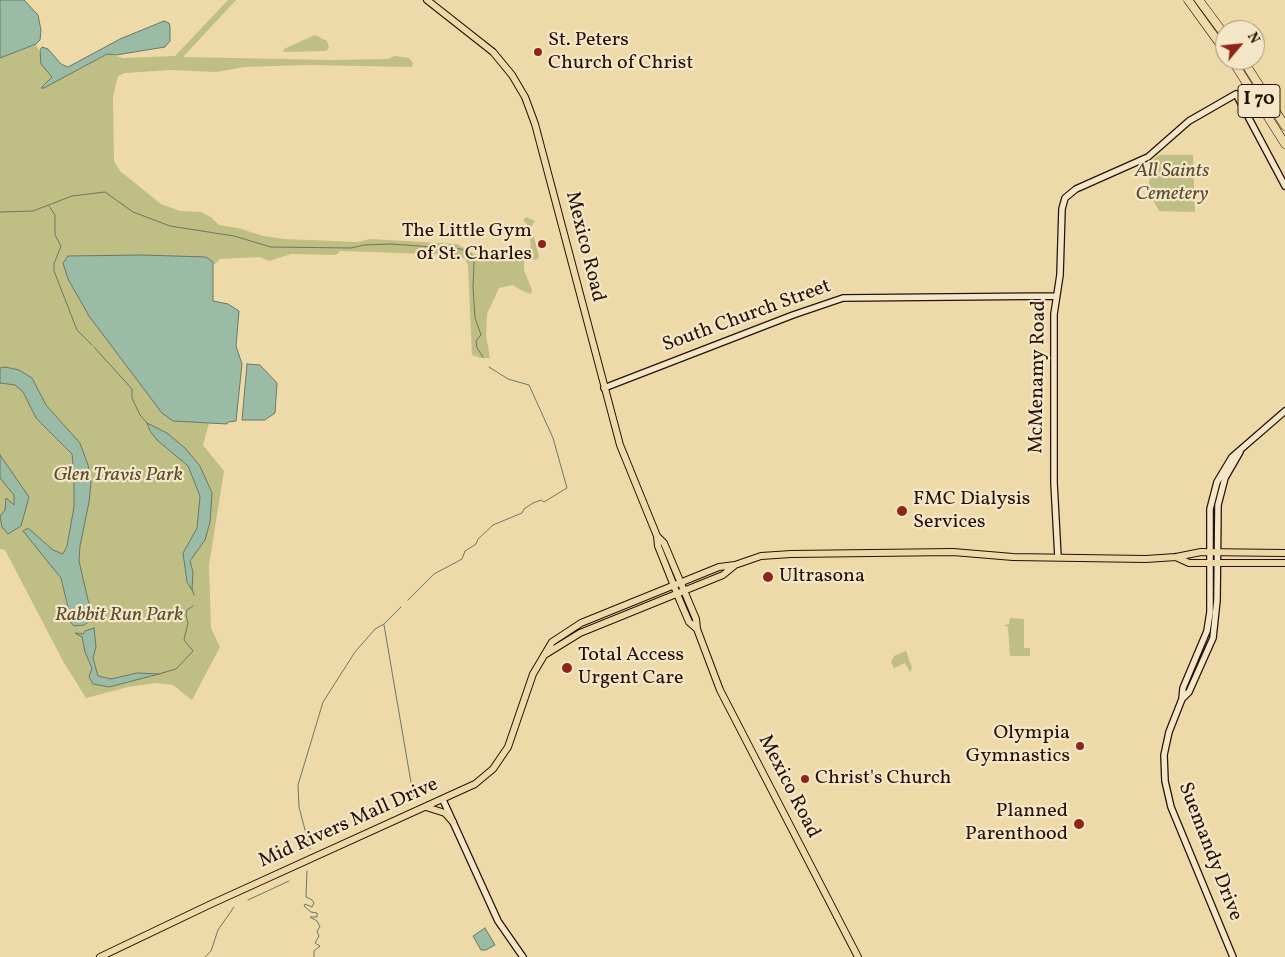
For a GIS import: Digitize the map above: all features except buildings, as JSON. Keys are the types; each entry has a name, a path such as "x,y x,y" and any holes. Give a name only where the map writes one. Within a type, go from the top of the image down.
{"highway":[{"path":"1188,0 1215,36"},
{"path":"1199,0 1215,22"},
{"name":"I 70","path":"1238,70 1285,144"},
{"name":"I 70","path":"1249,70 1285,126"}],"main road":[{"name":"Mexico Road","path":"427,0 493,52 512,75 525,97 535,124 620,445 657,536 658,546 696,619 697,629 720,690 858,957"},
{"name":"Mid Rivers Mall Drive","path":"100,957 234,893 475,784 500,759 512,738 533,674 552,642 573,627 719,566 735,565 761,556 791,554 953,552 1013,557 1176,558 1189,563 1285,563"},
{"name":"Mid Rivers Mall Drive","path":"1176,558 1189,553 1285,553"},
{"name":"Mid Rivers Mall Drive","path":"546,654 587,630 723,575 735,565"},
{"path":"426,807 445,813 453,822"}],"street":[{"name":"McMenamy Road","path":"1058,557 1054,483 1055,296 1060,275 1062,209 1065,198 1076,189 1148,157 1189,121 1236,94 1285,186"},
{"name":"South Church Street","path":"604,388 793,315 843,298 1055,296"},
{"name":"Suemandy Drive","path":"1233,957 1171,807 1166,788 1164,765 1166,741 1182,699 1188,692 1213,638 1216,612 1210,509 1217,482 1226,464 1285,411"},
{"path":"443,800 498,921 523,957"}],"green space":[{"path":"228,0 236,0 183,57 332,60 387,59 395,56 409,58 413,63 412,67 307,65 244,67 216,72 172,70 125,73 118,76 113,97 114,161 120,171 161,204 180,211 201,212 212,218 219,225 238,228 263,236 285,239 358,242 370,239 457,244 474,254 515,256 531,247 529,227 523,220 526,217 535,221 531,227 539,256 538,259 524,261 524,270 532,290 531,294 512,285 499,288 487,314 486,335 490,358 472,355 468,265 465,259 456,255 340,251 336,255 291,254 269,261 260,257 220,259 214,265 213,262 173,421 209,423 203,445 224,471 209,565 211,628 220,647 192,700 173,685 156,683 128,687 86,698 63,661 5,550 0,549 0,54 36,44 41,56 56,76 108,54 123,58 175,56","holes":["179,443 185,448 200,469 212,493 210,514 193,468"]},
{"path":"315,35 327,41 329,48 326,51 283,52 284,49"},
{"name":"All Saints Cemetery","path":"1159,155 1193,155 1195,212 1159,211 1148,191 1152,161"},
{"path":"1010,618 1024,619 1024,648 1030,648 1030,656 1010,656 1008,627 1004,625 1009,624"},
{"path":"906,651 912,668 910,672 905,663 894,668 891,662 894,656"}],"shaded area":[{"path":"0,0 24,0 38,15 41,30 40,40 36,44 0,58"},
{"path":"164,21 169,23 170,27 170,41 165,47 116,55 107,54 41,88 52,77 41,64 40,50 42,47 48,49 61,64 68,67 120,39"},
{"path":"142,255 206,257 213,262 213,301 228,304 239,311 236,346 242,364 236,421 228,422 227,424 173,421 162,413 89,316 68,279 63,263 68,256"},
{"path":"247,364 260,365 277,383 275,413 265,420 242,420"},
{"path":"5,367 19,370 32,378 46,405 80,443 88,465 91,483 79,561 93,613 90,621 84,625 74,626 68,619 68,607 61,578 23,531 28,528 53,550 63,554 67,546 74,507 72,454 36,418 23,392 15,385 0,383 0,368"},
{"path":"147,423 167,433 185,448 200,466 212,493 210,522 205,540 190,561 193,572 192,590 187,582 183,553 197,528 200,496 188,466 157,440"},
{"path":"0,455 29,497 21,526 8,534 2,527 0,516 5,510 6,498 14,505 14,495 0,478"},
{"path":"94,628 96,647 93,658 98,676 111,679 137,673 159,674 109,687 93,684 89,677 92,668 85,652 82,637 75,633 83,634 85,631"},
{"path":"485,928 495,945 486,950 481,950 473,936"}],"waterway":[{"path":"0,212 33,211 72,196 105,192 133,212 170,226 234,236 271,247 351,248 364,245 391,244 461,249 472,255 474,263 475,318 481,335 476,341 477,348 483,357"},
{"path":"49,206 55,215 55,235 61,246 54,264 54,271 77,330 92,345"},
{"path":"94,347 132,389 132,398 140,415 148,424"},
{"path":"408,600 434,574 462,559 465,551 476,544 478,539 493,525 522,513 524,509 533,503 541,500 544,502 567,488 553,438 529,385 508,379 489,367"},
{"path":"192,589 194,595"},
{"path":"159,674 176,669 193,651 184,640 188,623 187,610 193,606"},
{"path":"310,849 299,807 298,785 323,702 355,652 375,629 384,624 401,607"},
{"path":"384,625 414,800"},
{"path":"307,871 306,897 314,903 312,907 305,904 304,906 311,912 317,913 317,917 310,917 317,921 320,927 317,931 319,936 315,943 320,946 314,951 314,957"},
{"path":"248,900 289,881"},
{"path":"205,957 211,951 218,930 234,907"}],"place":[{"name":"St. Peters Church of Christ","path":"538,52"},
{"name":"The Little Gym of St. Charles","path":"542,244"},
{"name":"FMC Dialysis Services","path":"902,511"},
{"name":"Ultrasona","path":"768,577"},
{"name":"Total Access Urgent Care","path":"567,668"},
{"name":"Olympia Gymnastics","path":"1080,746"},
{"name":"Christ's Church","path":"805,779"},
{"name":"Planned Parenthood","path":"1079,824"}],"park label":[{"name":"Glen Travis Park","path":"118,476"},
{"name":"Rabbit Run Park","path":"119,616"}]}
